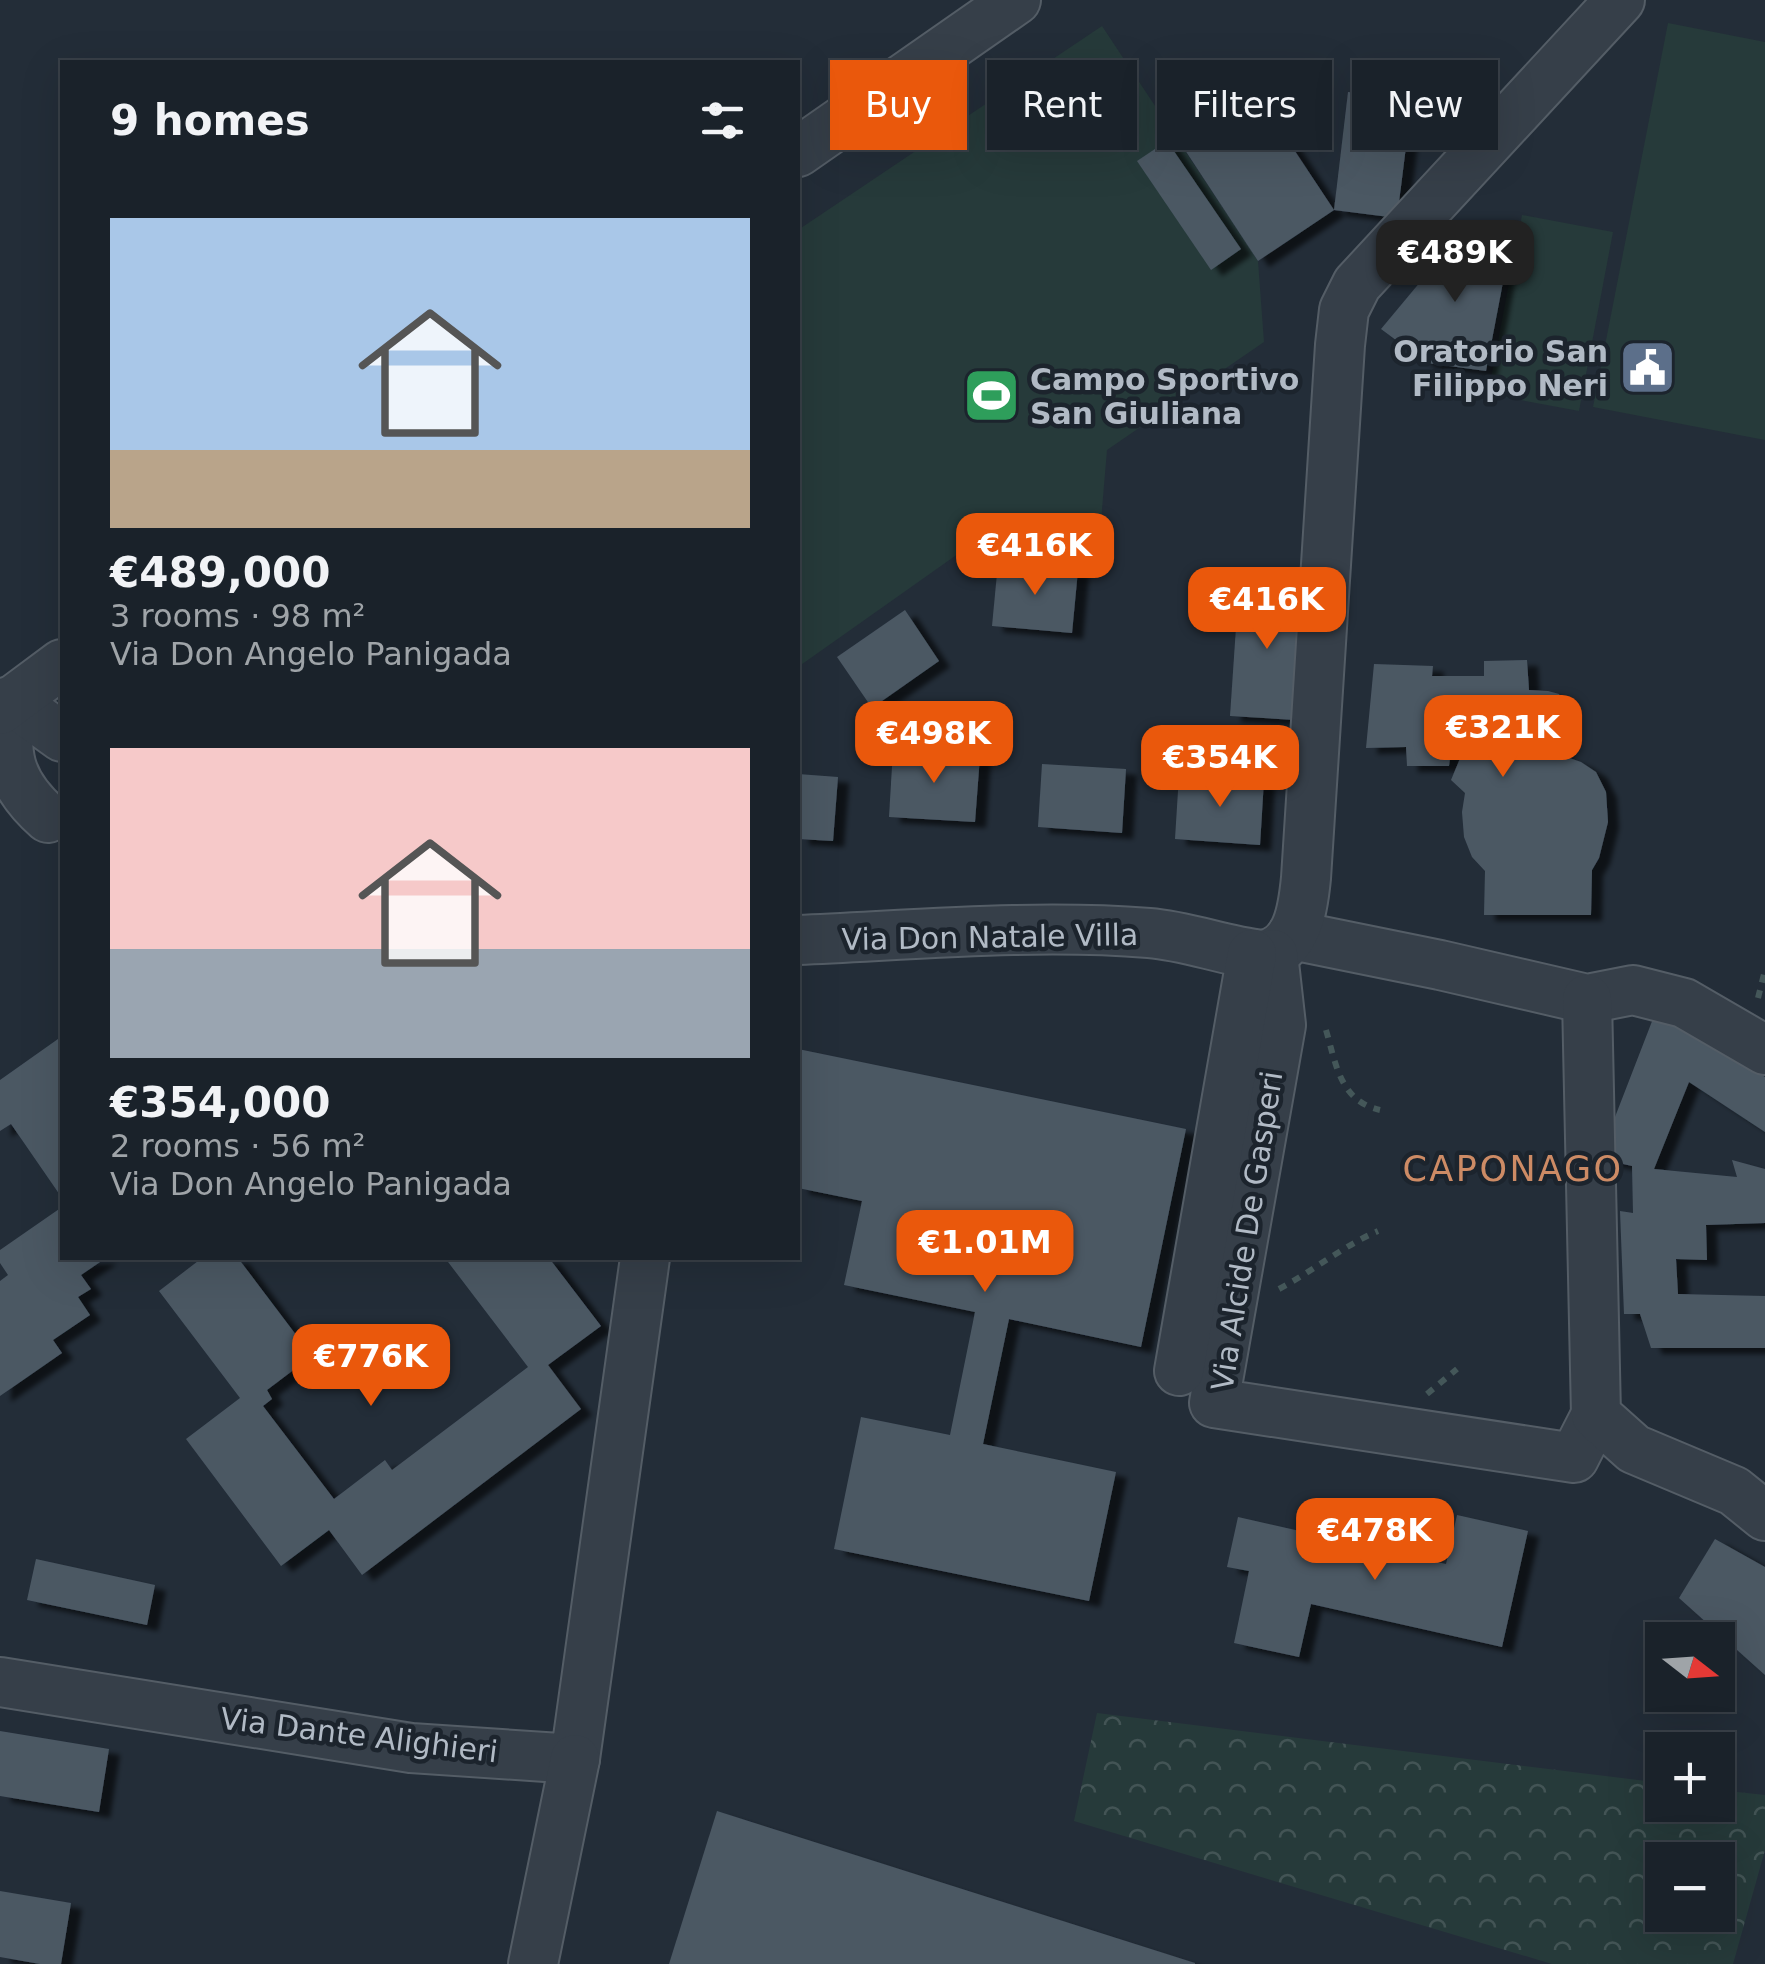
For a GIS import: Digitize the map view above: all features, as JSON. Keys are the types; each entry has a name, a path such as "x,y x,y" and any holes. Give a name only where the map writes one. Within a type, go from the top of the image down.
{"street":[{"path":"800,151 1016,0"},
{"path":"1179,1371 1274,960 1303,909 1344,310 1357,284 1620,0"},
{"path":"4,704 60,665"},
{"path":"4,704 60,736"},
{"path":"4,704 10,763 21,790 32,804 55,820"},
{"path":"0,808 55,820"},
{"name":"Via Don Natale Villa","path":"800,940 1019,930 1173,936 1274,960 1440,965 1587,999"},
{"name":"Via Alcide De Gasperi","path":"1274,960 1281,1025 1214,1403 1574,1458 1596,1415"},
{"path":"1765,1050 1684,1002 1633,990 1587,999 1596,1415 1634,1449 1734,1491 1765,1516"},
{"path":"533,1964 576,1759 645,1260"},
{"name":"Via Dante Alighieri","path":"0,1682 410,1748 576,1759"}],"path":[{"path":"1274,960 1319,1016 1351,1096 1364,1106 1380,1110"},
{"path":"1231,1308 1267,1295 1308,1273 1352,1242 1378,1231"}],"green space":[{"path":"1668,23 1765,42 1765,440 1593,407"},
{"name":"Campo Sportivo San Giuliana","path":"1102,26 1125,60 1051,60"},
{"name":"Campo Sportivo San Giuliana","path":"1137,79 1157,109 1157,150 1184,150 1258,261 1264,342 1107,450 1099,545 989,532 800,666 800,229 917,150 967,150 967,117 987,103 987,150 1137,150"},
{"path":"1522,215 1613,232 1579,411 1488,394"},
{"path":"1097,1713 1645,1781 1645,1822 1735,1822 1735,1792 1765,1795 1765,1850 1733,1964 1552,1964 1074,1821"}],"building":[{"path":"1348,92 1352,92 1352,150 1406,150 1397,218 1334,210"},
{"path":"1157,148 1173,150 1241,249 1211,270 1137,161"},
{"path":"1185,150 1294,150 1334,210 1258,261"},
{"path":"1471,221 1508,256 1486,371 1427,363 1381,329"},
{"path":"998,563 1078,570 1072,633 992,626"},
{"path":"1239,583 1304,587 1295,720 1230,716"},
{"path":"905,610 939,661 872,708 837,657"},
{"path":"1527,660 1529,690 1559,694 1565,708 1561,755 1596,772 1606,792 1608,822 1592,870 1591,915 1484,915 1485,871 1472,857 1464,837 1465,793 1451,780 1467,742 1482,740 1482,729 1454,729 1449,766 1407,766 1406,747 1366,748 1374,664 1433,666 1432,676 1484,676 1484,661"},
{"path":"893,750 980,756 975,822 889,817"},
{"path":"1042,764 1126,769 1122,833 1038,827"},
{"path":"800,774 838,777 833,841 800,839"},
{"path":"1179,775 1264,780 1260,845 1175,839"},
{"path":"1656,1011 1765,1077 1765,1132 1689,1082 1654,1169 1737,1177 1732,1160 1765,1169 1765,1223 1706,1225 1707,1260 1676,1259 1678,1294 1765,1296 1765,1348 1651,1348 1640,1314 1624,1314 1620,1211 1633,1213 1632,1166 1596,1158"},
{"path":"58,1039 60,1195 11,1124 0,1131 0,1080"},
{"path":"800,1049 1186,1129 1141,1347 1009,1319 983,1444 1116,1472 1089,1601 834,1549 861,1417 950,1435 975,1312 844,1285 862,1201 800,1188"},
{"path":"60,1208 60,1260 103,1260 81,1275 91,1289 78,1297 90,1315 53,1340 62,1353 0,1396 0,1281 8,1275 0,1263 0,1250"},
{"path":"199,1260 240,1260 312,1356 267,1390 272,1399 263,1406 334,1499 385,1460 392,1470 528,1367 447,1260 551,1260 601,1326 548,1365 581,1409 362,1575 329,1530 281,1566 186,1439 240,1398 159,1291"},
{"path":"1457,1515 1528,1531 1502,1647 1311,1604 1299,1657 1234,1643 1249,1571 1227,1567 1238,1517 1446,1564"},
{"path":"1715,1539 1765,1567 1765,1675 1735,1648 1735,1622 1706,1622 1679,1598"},
{"path":"36,1559 155,1585 147,1625 27,1600"},
{"path":"0,1731 109,1749 99,1812 0,1796"},
{"path":"717,1811 1195,1963 1195,1964 669,1964"},
{"path":"0,1891 71,1903 61,1964 0,1957"}],"place":[{"name":"Oratorio San Filippo Neri","path":"1647,368"},
{"name":"Campo Sportivo San Giuliana","path":"991,396"}],"district":[{"name":"CAPONAGO","path":"1513,1169"}]}
